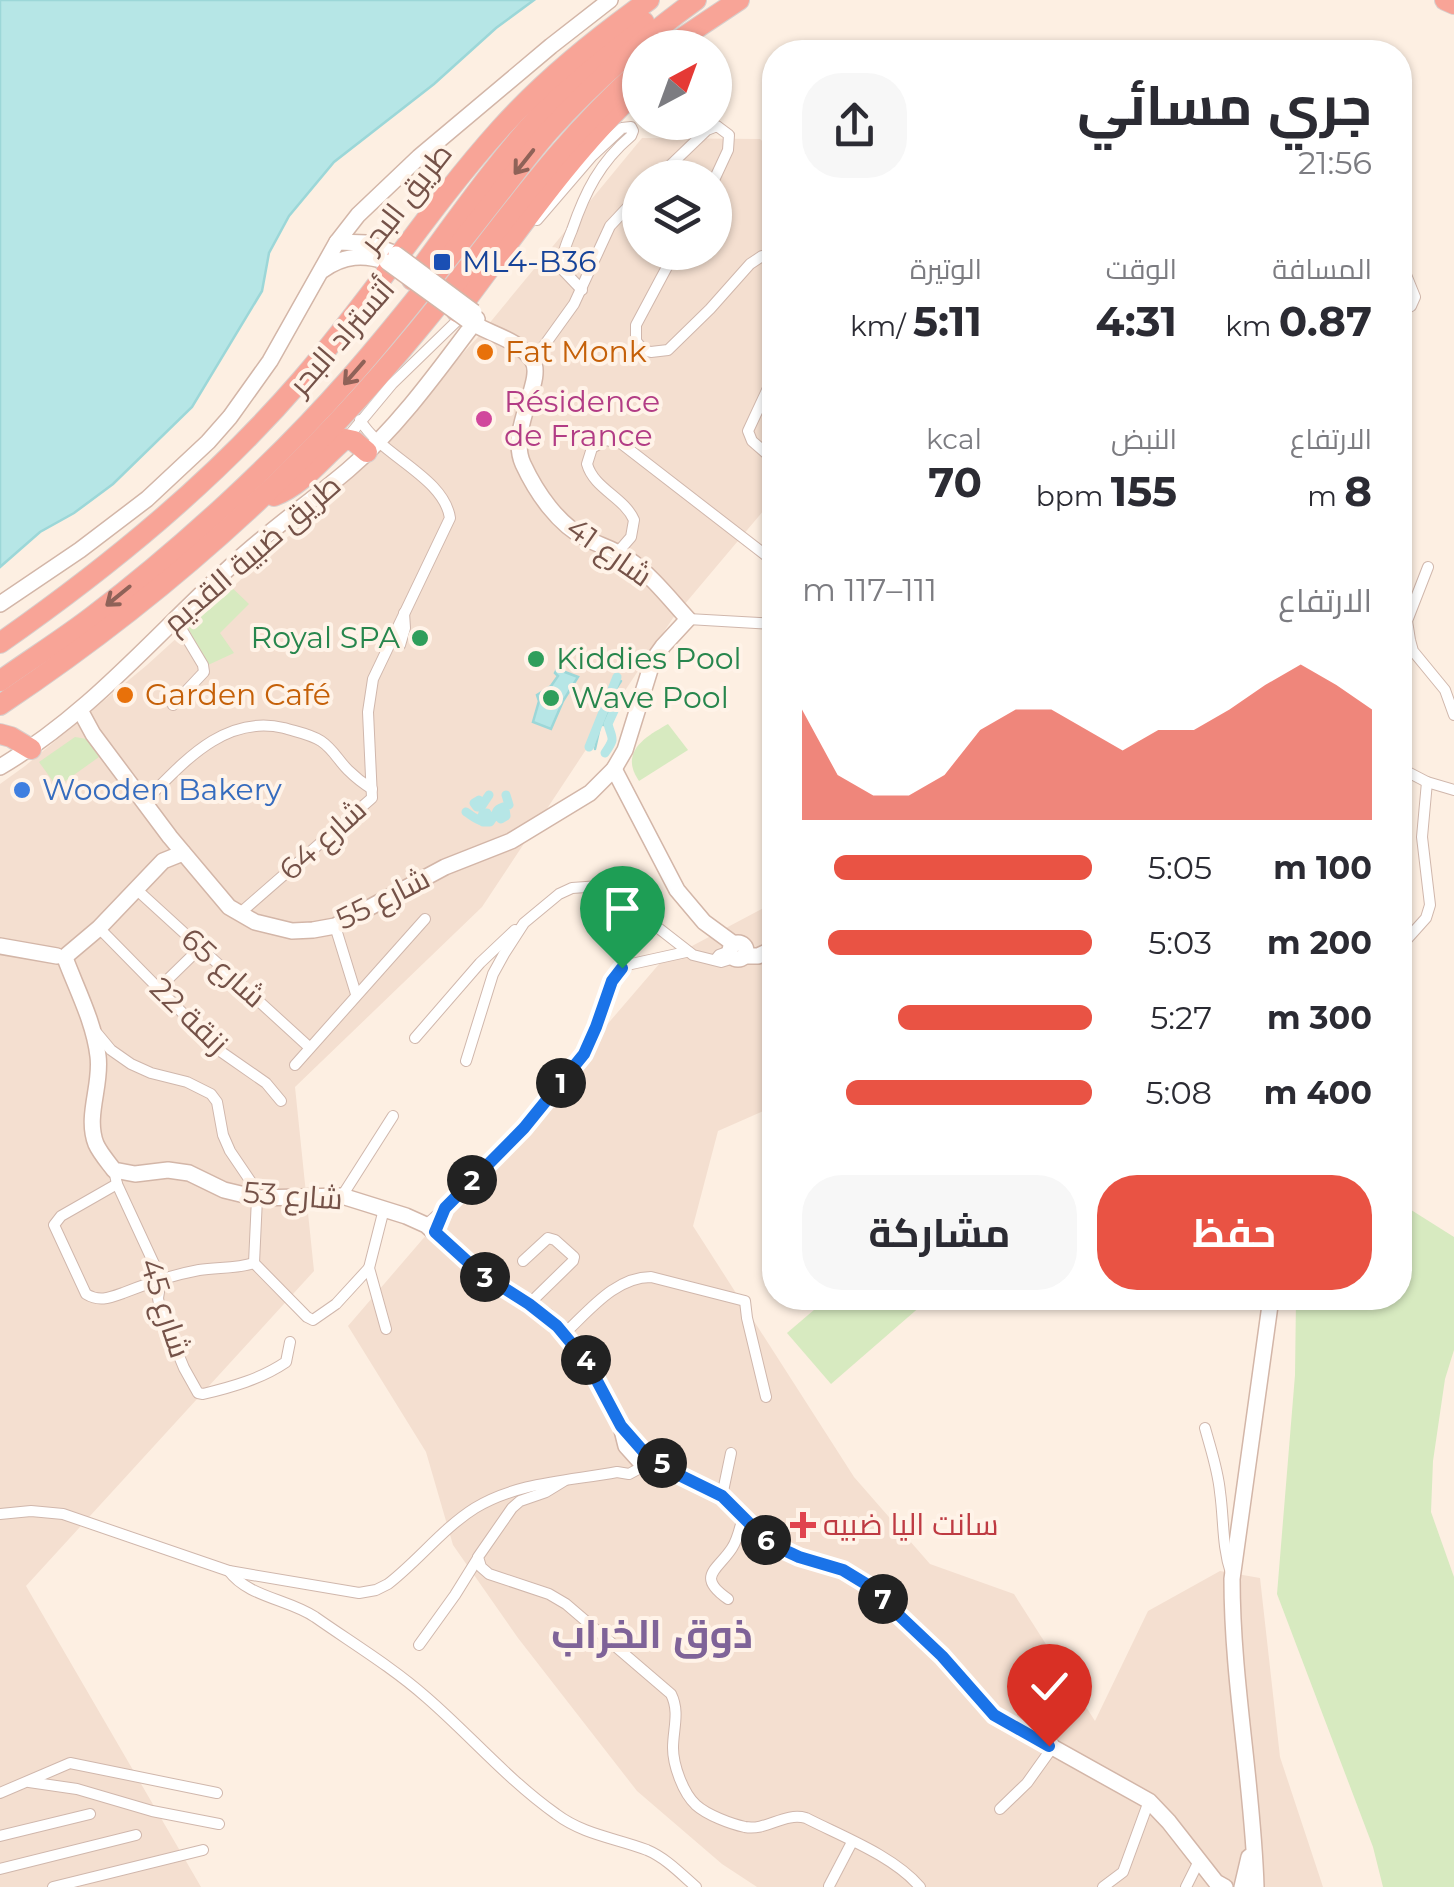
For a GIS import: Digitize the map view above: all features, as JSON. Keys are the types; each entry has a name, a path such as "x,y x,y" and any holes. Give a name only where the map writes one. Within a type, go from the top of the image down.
{"highway":[{"name":"طريق البحر","path":"0,643 121,554 208,478 301,380 503,126 568,62 649,0"},
{"path":"416,276 539,117 602,56 650,18 694,0"},
{"name":"أتستراد البحر","path":"0,681 132,585 269,461 390,332 546,135 651,32 694,0"},
{"path":"1445,0 1454,4"},
{"path":"694,30 738,1"},
{"path":"711,30 738,1"},
{"name":"أتستراد البحر","path":"0,705 120,619 258,501 400,352 542,170 622,87"},
{"path":"469,315 545,194 622,106"},
{"path":"258,501 284,493 347,438 372,446"},
{"path":"0,734 31,749"}],"street":[{"name":"طريق البحر","path":"0,604 148,499 208,442 270,361 336,242 357,216 419,156 610,0"},
{"path":"347,438 392,384 476,302 538,219 592,156 629,126 631,136 589,185 563,254 561,268 582,290"},
{"path":"676,160 707,130 717,126 729,136 730,142 722,160"},
{"path":"357,216 360,235 368,243 533,360 582,290 602,240 622,213"},
{"path":"336,242 368,243"},
{"path":"665,270 636,324 636,342 643,350 652,352 668,350 756,259 762,257"},
{"path":"320,272 345,258 392,258"},
{"name":"طريق ضبية القديم","path":"0,767 31,749 74,715 241,557 350,468 426,386 469,315"},
{"name":"شارع 41","path":"533,360 534,382 518,434 523,464 562,522 589,540 618,552 642,570 688,619"},
{"path":"762,399 748,428 748,435 762,450"},
{"path":"360,420 372,446"},
{"path":"618,552 630,537 634,520 594,479 587,464 592,448 606,440 622,444 762,552"},
{"name":"شارع 64","path":"239,914 369,802 370,692 378,666 450,518 449,509 430,484 372,446"},
{"path":"1412,608 1428,566"},
{"path":"762,623 688,619 654,660 625,750 614,770 677,890 694,912 736,951 762,954"},
{"path":"173,705 204,672 176,620"},
{"path":"1412,647 1445,690 1454,714"},
{"name":"شارع 55","path":"74,715 93,734 214,892 239,914 292,932 335,926 445,868 526,833 590,793 614,770"},
{"path":"145,800 209,741 250,727 274,726 311,736 330,748 346,768 372,789"},
{"path":"1412,774 1454,790"},
{"path":"1412,934 1426,918 1430,904 1422,837 1427,782"},
{"path":"163,861 170,837"},
{"path":"0,946 62,954 94,932 163,861 183,853"},
{"path":"415,1038 480,962 559,894 572,888 600,886 686,952 700,958 715,960 719,955 736,951"},
{"name":"شارع 65","path":"136,889 310,1047"},
{"path":"295,1065 425,920"},
{"path":"466,1061 496,967 524,923"},
{"path":"335,926 356,994"},
{"name":"زنقة 22","path":"94,932 160,988 220,1051 266,1082 281,1101"},
{"path":"160,988 200,948"},
{"path":"430,1228 524,1128 584,1054 616,975 627,965 686,952"},
{"path":"62,954 93,1027 99,1069 93,1132 116,1177 54,1225 86,1294 106,1299 160,1279 254,1263"},
{"path":"93,1027 111,1050 132,1064 178,1078 211,1094 217,1102 230,1152 252,1182 257,1198 254,1263 307,1318 313,1320 336,1304 369,1268 384,1208"},
{"path":"342,1196 392,1116"},
{"name":"شارع 53","path":"116,1177 168,1170 257,1198 342,1196 384,1208 430,1228 480,1273 546,1316 564,1334 597,1378 637,1460"},
{"name":"شارع 45","path":"116,1177 160,1279 160,1310 184,1368 200,1394 234,1386 276,1368 286,1362 290,1342"},
{"path":"523,1261 548,1238 574,1256 529,1304"},
{"path":"369,1268 386,1328"},
{"path":"564,1334 613,1290 638,1277 745,1301 766,1398"},
{"path":"1256,1887 1250,1856 1247,1758 1234,1650 1232,1578 1269,1310"},
{"path":"1204,1428 1216,1466 1224,1552 1232,1578"},
{"path":"722,1496 731,1453"},
{"path":"0,1514 64,1514 229,1570 358,1593 388,1584 472,1510 510,1491 564,1481 637,1460 669,1470 722,1496 764,1538 781,1549 843,1570 866,1584 942,1656 994,1715 1148,1801 1170,1822 1215,1884 1236,1878 1250,1856"},
{"path":"419,1646 512,1508 564,1481"},
{"path":"728,1599 714,1587 711,1576 713,1568 734,1546 743,1516"},
{"path":"478,1557 489,1574 549,1594 566,1604 671,1694 676,1709 674,1761 696,1806 752,1828 799,1816 852,1842 903,1872 920,1887"},
{"path":"229,1570 240,1583 303,1610 400,1676 563,1820 592,1834 652,1852 696,1887"},
{"path":"1000,1809 1052,1748"},
{"path":"0,1793 59,1766 77,1764 217,1793"},
{"path":"28,1782 77,1789 152,1811 219,1824"},
{"path":"1102,1887 1123,1872 1148,1801"},
{"path":"0,1836 90,1814"},
{"path":"0,1870 136,1835"},
{"path":"829,1886 852,1842"},
{"path":"53,1887 202,1850"},
{"path":"1242,1887 1250,1856"},
{"path":"1186,1887 1199,1861"}],"shaded area":[{"path":"640,140 762,141 762,512 673,618 482,907 295,1087 314,1271 26,1586 201,1887 0,1887 0,784 147,665 313,514 478,337 622,162 622,270 732,270 732,160 624,160"},
{"path":"762,909 762,1112 718,1131 693,1226 854,1477 930,1564 1014,1594 1095,1721 1148,1611 1220,1571 1260,1578 1280,1757 1323,1887 757,1887 722,1864 637,1791 518,1638 453,1545 426,1452 348,1326 660,963"}],"green space":[{"path":"224,580 249,604 220,633 234,653 206,666 185,621"},
{"path":"668,724 688,750 639,781 632,762 637,746"},
{"path":"75,737 87,739 99,757 57,787 39,762"},
{"path":"1412,1211 1454,1237 1454,1350 1445,1379 1433,1461 1431,1512 1454,1577 1454,1887 1383,1887 1373,1847 1277,1594 1295,1375 1296,1310 1412,1310"},
{"path":"814,1310 916,1310 831,1384 787,1333"}],"water":[{"path":"0,0 534,0 334,162 289,216 269,253 262,291 192,407 113,484 40,532 0,567"},
{"name":"Wave Pool","path":"557,669 578,677 551,729 533,722 537,695 551,686 558,676"}],"waterway":[{"path":"589,747 617,677"},
{"path":"595,749 601,722 621,681"},
{"path":"605,753 612,741 608,724 619,700 616,695"},
{"path":"603,725 611,700"},
{"path":"592,748 598,731"},
{"path":"479,800 474,803 477,807 489,795"},
{"path":"466,812 481,821 484,821 490,819 487,813 483,813 481,820 483,822 490,822 497,812 499,811 500,809 505,810 505,815 501,818 497,815 497,813 497,812 499,810 501,808 504,808 505,809 506,816 501,819 496,814 497,812 499,809 509,805 506,795"}],"place":[{"name":"ML4-B36","path":"442,262"},
{"name":"Fat Monk","path":"485,352"},
{"name":"Résidence de France","path":"484,419"},
{"name":"Royal SPA","path":"420,638"},
{"name":"Kiddies Pool","path":"536,659"},
{"name":"Garden Café","path":"125,695"},
{"name":"Wave Pool","path":"551,698"},
{"name":"Wooden Bakery","path":"22,790"},
{"name":"سانت اليا ضبيه","path":"803,1525"}],"district":[{"name":"ذوق الخراب","path":"652,1634"}],"route":[{"path":"622,968 612,981 584,1054 524,1128 445,1208 435,1232 480,1273 557,1326 587,1362 621,1426 643,1451 669,1470 722,1496 769,1543 858,1578 942,1656 994,1715 1049,1746"}]}
